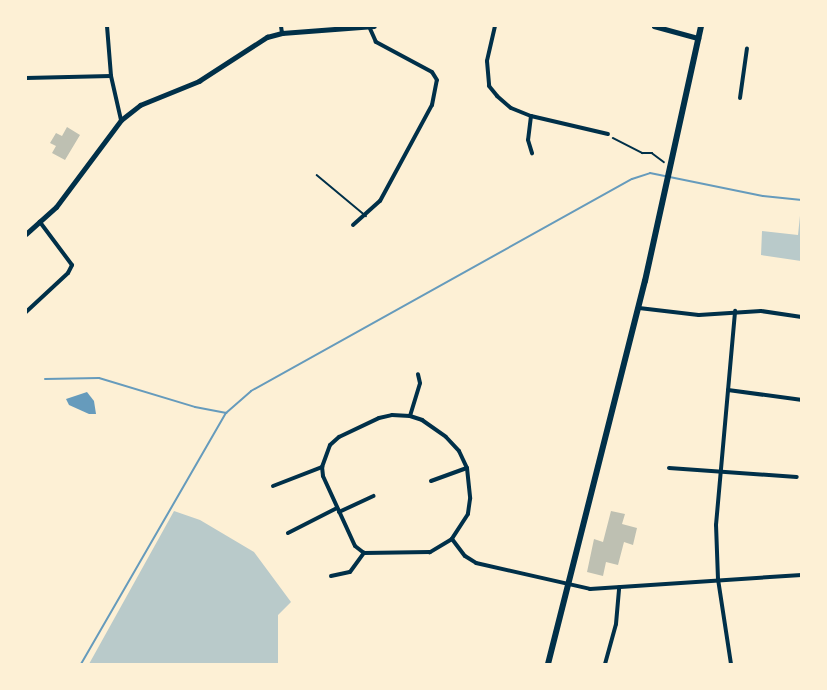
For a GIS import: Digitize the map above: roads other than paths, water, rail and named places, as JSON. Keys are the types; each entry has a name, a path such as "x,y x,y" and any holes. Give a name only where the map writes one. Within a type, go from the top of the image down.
{"main road":[{"path":"548,664 638,308 701,26"}],"street":[{"path":"107,26 111,76 121,120"},
{"path":"281,26 282,33"},
{"path":"353,225 366,216 380,201 432,105 437,80 432,72 376,42 369,26"},
{"path":"26,234 56,207 121,120 146,101 199,81 260,41 282,33 374,26"},
{"path":"495,26 487,61 489,86 511,108 531,116 608,135"},
{"path":"654,26 699,38"},
{"path":"740,98 747,48"},
{"path":"26,78 111,76"},
{"path":"531,116 528,141 532,153"},
{"path":"26,312 68,273 72,265 39,222"},
{"path":"638,308 699,315 735,311 801,317"},
{"path":"731,664 718,579 716,525 735,311"},
{"path":"410,416 420,383 418,374"},
{"path":"728,390 801,400"},
{"path":"410,416 422,420 446,437 459,451 466,468 470,499 468,514 452,539 430,552 364,553 355,546 338,510 322,467 330,445 339,436 379,418 410,416"},
{"path":"273,486 322,467"},
{"path":"431,481 466,468"},
{"path":"669,468 797,477"},
{"path":"288,533 373,496"},
{"path":"452,539 465,556 476,563 590,589 801,575"},
{"path":"331,576 350,572 364,553"},
{"path":"605,664 616,624 620,587"}],"lane":[{"path":"317,175 366,216"}],"water":[{"path":"87,392 94,401 96,414 89,414 69,405 66,399"}],"waterway":[{"path":"81,664 226,413 251,391 632,179 650,173 763,196 802,200"},
{"path":"45,379 99,378 195,407 226,413"}]}
